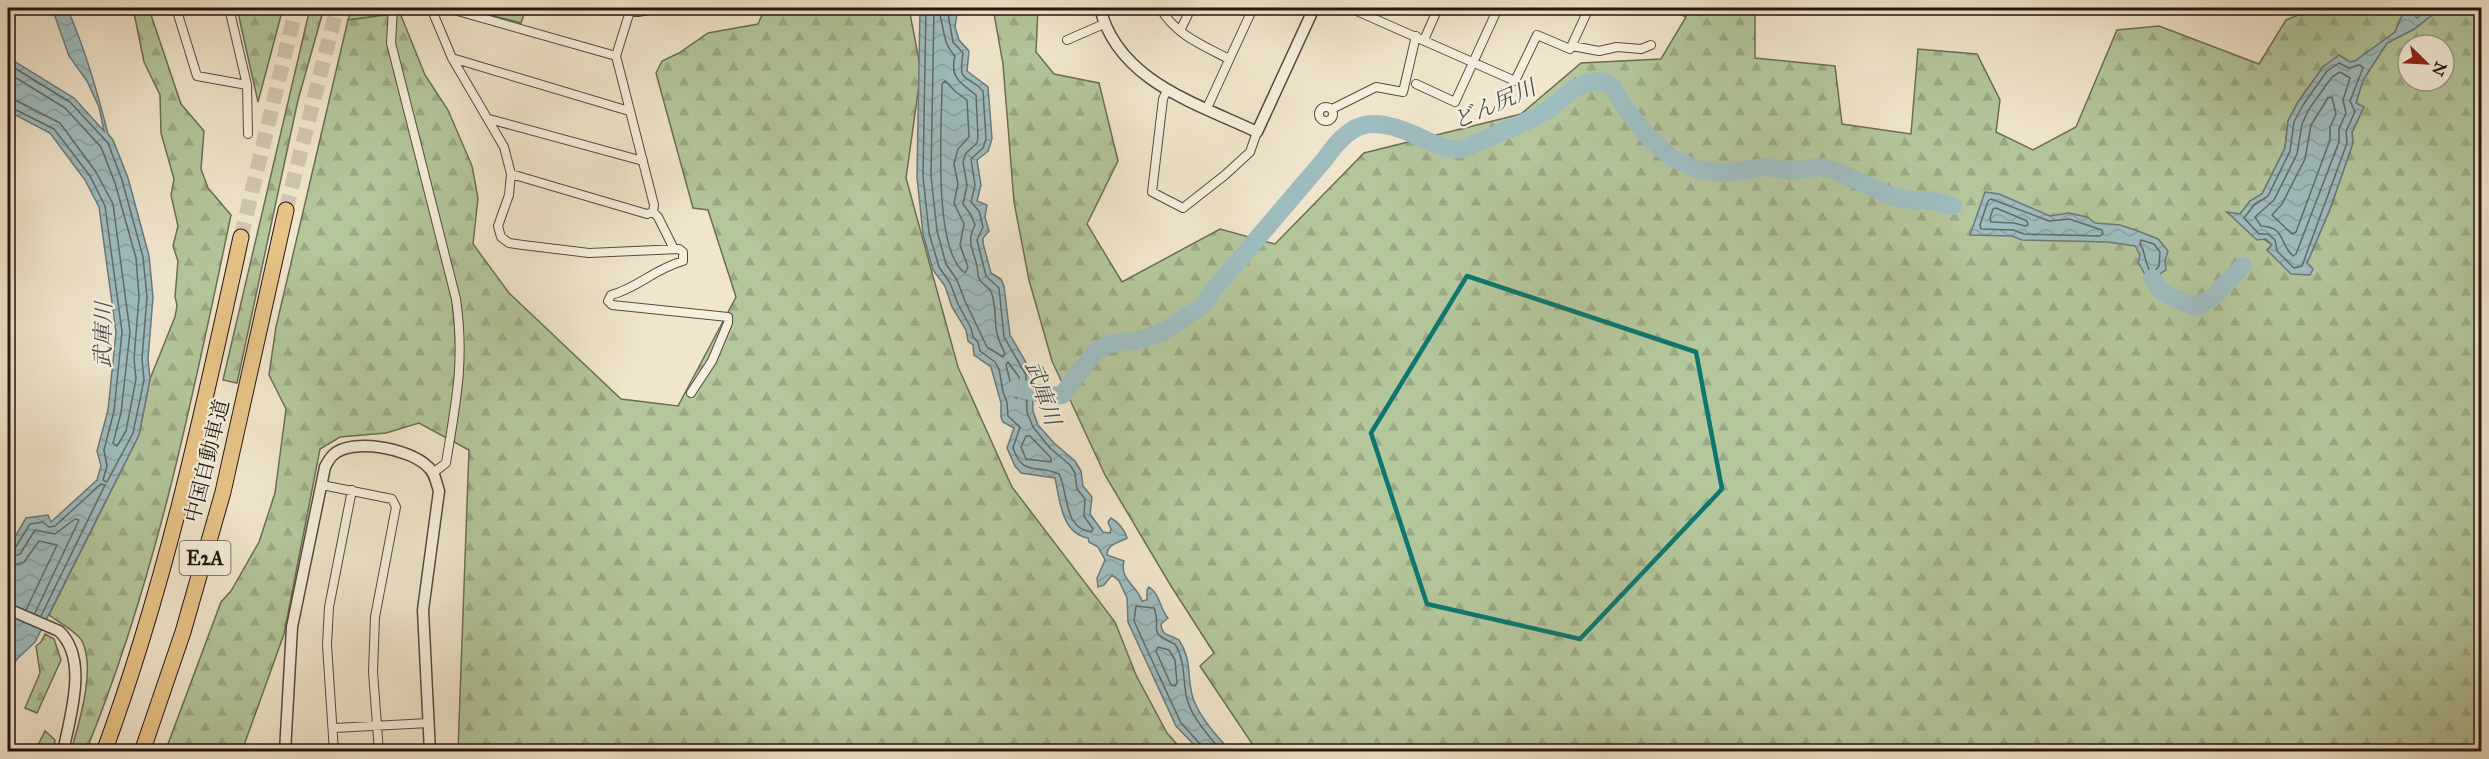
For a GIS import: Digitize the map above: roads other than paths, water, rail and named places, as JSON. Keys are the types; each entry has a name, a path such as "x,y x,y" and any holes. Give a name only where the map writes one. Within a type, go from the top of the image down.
{"highway":[{"name":"中国自動車道","path":"142,752 180,642 223,492 286,210"},
{"name":"中国自動車道","path":"104,752 129,684 171,543 200,427 241,237"}],"street":[{"path":"176,8 197,76 247,85"},
{"path":"229,8 247,85 248,134"},
{"path":"393,8 391,43 456,299 461,339 459,382 446,463 433,473"},
{"path":"431,8 452,58 504,147 511,174 509,195 498,226 501,237 509,243 589,253 674,249 682,252 683,261 665,266 624,292 611,296 608,301 612,305 728,317 728,323 712,362 691,393"},
{"path":"447,8 616,56"},
{"path":"618,8 638,12 660,8"},
{"path":"1100,8 1112,37 1140,73 1167,90 1257,132"},
{"path":"1160,8 1188,38 1229,58"},
{"path":"1180,32 1191,8"},
{"path":"1208,108 1252,8"},
{"path":"1167,90 1163,99 1152,192 1183,208 1250,152 1314,8"},
{"path":"1350,8 1515,81 1537,35 1570,49 1572,46 1599,51 1617,47 1641,49 1651,45"},
{"path":"1374,18 1378,8"},
{"path":"1332,109 1376,87 1403,92 1420,38 1438,8"},
{"path":"1416,84 1455,102 1498,8"},
{"path":"1572,46 1589,8"},
{"path":"630,11 616,56 654,205 652,212"},
{"path":"1067,40 1106,23"},
{"path":"452,58 629,111"},
{"path":"489,119 643,161"},
{"path":"511,174 647,214 652,212"},
{"path":"652,212 658,217 674,249"},
{"path":"285,752 292,627 325,467 333,454 354,447 388,448 406,452 422,462 433,473 439,491 423,610 430,752"},
{"path":"322,485 392,499 396,507 375,617 373,672 379,752"},
{"path":"334,752 327,645 329,607 352,490"},
{"path":"8,609 58,631 69,644 75,667 75,684 63,752"},
{"path":"334,728 429,723"}],"water":[{"path":"52,8 67,8 79,38 108,134 113,140 128,178 149,256 153,297 148,359 150,379 139,435 35,642 17,659 8,672 8,549 26,518 48,515 51,522 97,480 101,466 97,451 108,410 116,332 99,207 85,180 50,133 8,111 8,54 12,60 74,98 104,131 99,107 87,81 69,56"},
{"path":"920,8 953,8 957,14 955,27 959,40 969,51 967,71 988,87 992,139 988,151 977,160 981,185 977,201 987,205 985,217 989,231 983,238 983,243 991,273 1001,279 1004,286 1010,335 1032,373 1033,411 1038,425 1075,461 1081,471 1083,486 1092,497 1090,514 1103,532 1110,533 1108,522 1111,518 1125,532 1127,538 1111,546 1107,555 1124,561 1123,568 1126,578 1142,601 1147,600 1149,587 1156,594 1168,618 1161,624 1163,631 1179,640 1186,655 1191,690 1196,705 1209,726 1231,751 1200,751 1176,726 1128,622 1127,598 1119,581 1112,575 1104,585 1098,587 1097,578 1105,560 1098,547 1089,542 1088,538 1072,530 1067,523 1055,478 1021,473 1015,466 1007,448 1014,428 1003,422 1001,417 1001,403 991,367 974,355 973,345 968,341 966,330 952,307 945,286 933,270 923,234 917,177"},
{"path":"2398,8 2417,8 2414,14 2417,18 2430,8 2440,9 2414,29 2406,33 2396,33 2396,38 2387,43 2363,80 2356,103 2364,107 2352,132 2353,143 2330,209 2307,263 2313,269 2310,275 2291,274 2267,250 2272,245 2266,239 2257,240 2227,212 2240,214 2250,201 2262,194 2285,148 2288,121 2298,102 2323,67 2339,55 2350,62 2355,61 2395,32 2404,11"},
{"path":"1985,192 1999,194 2050,216 2069,213 2087,217 2095,223 2120,225 2158,239 2168,251 2165,261 2166,270 2159,278 2147,278 2138,262 2140,255 2135,246 2108,242 2022,240 2012,236 1970,235"}],"waterway":[{"name":"どん尻川","path":"1016,388 1045,395 1062,395 1095,352 1109,344 1144,339 1166,330 1205,304 1209,295 1336,144 1357,127 1368,124 1393,127 1443,147 1463,149 1536,117 1573,89 1602,81 1612,86 1623,105 1648,137 1671,157 1698,170 1727,173 1766,167 1791,171 1822,167 1893,197 1918,201 1930,200 1953,206"},
{"name":"どん尻川","path":"2152,278 2162,292 2195,307 2212,298 2243,266"}],"tunnel":[{"path":"241,237 296,8"},
{"path":"286,210 337,8"}],"water label":[{"name":"武庫川","path":"103,335"},
{"name":"武庫川","path":"1043,393"}]}
